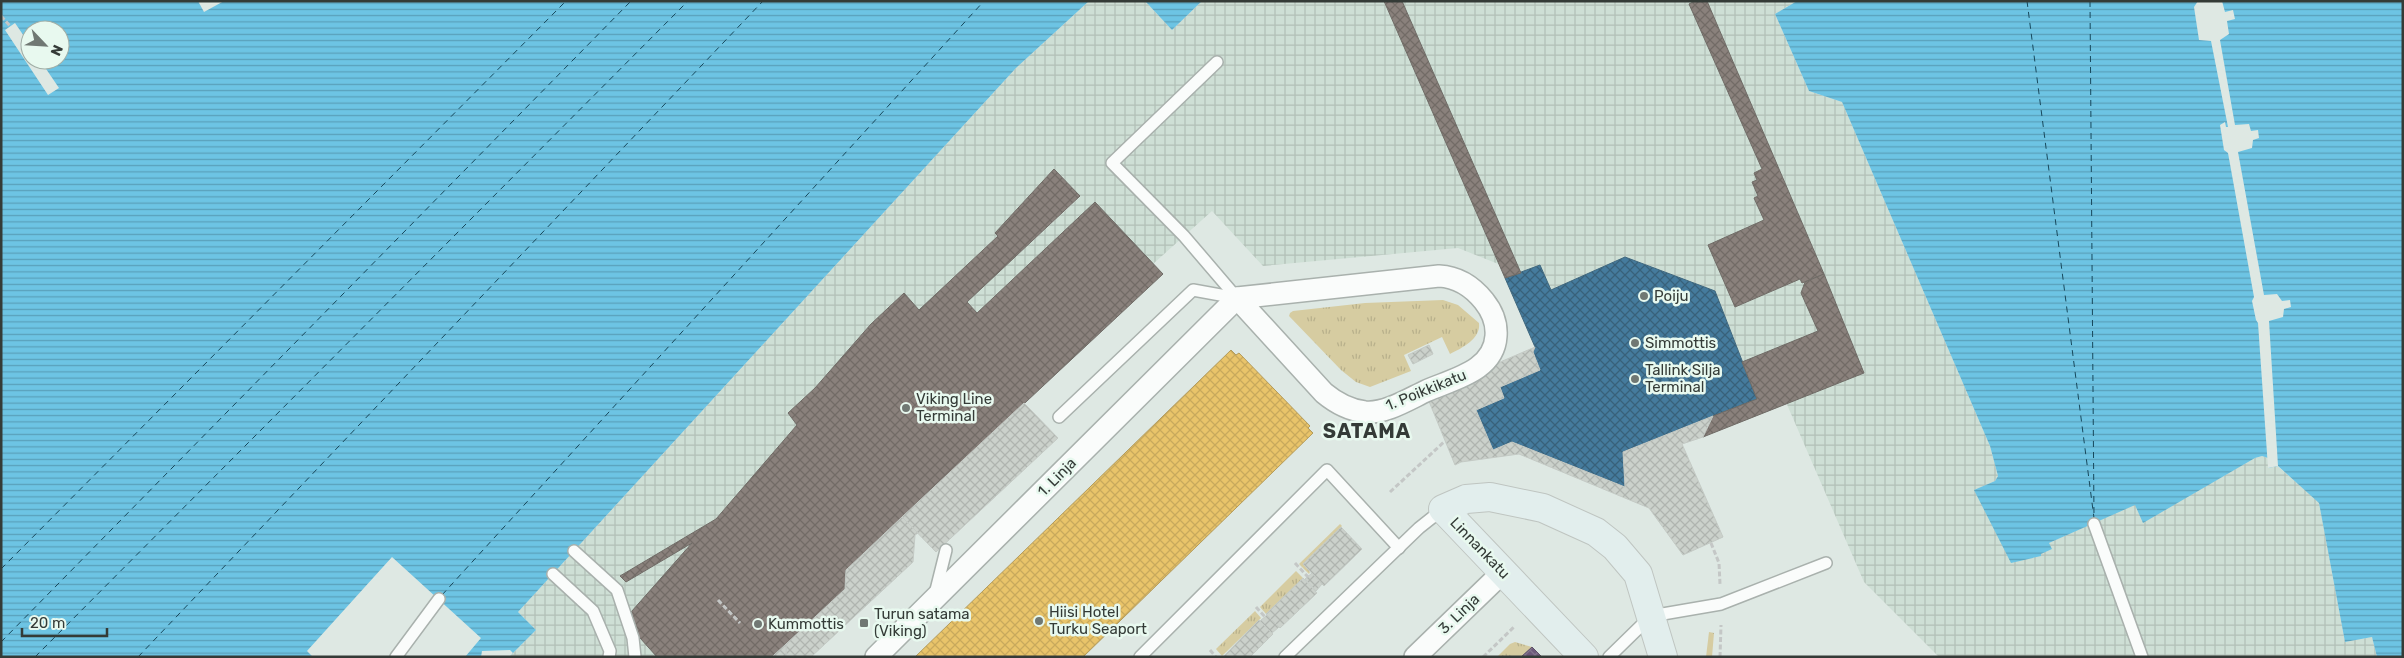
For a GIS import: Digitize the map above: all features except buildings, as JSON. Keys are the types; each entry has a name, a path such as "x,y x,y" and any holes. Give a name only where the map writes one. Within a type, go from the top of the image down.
{"main road":[{"name":"Linnankatu","path":"1584,657 1443,509 1466,500 1490,498 1543,508 1596,532 1615,547 1638,574 1664,657"}],"street":[{"name":"1. Poikkikatu","path":"1439,276 1451,277 1467,284 1490,309 1497,332 1496,346 1491,356 1476,370 1389,407 1366,412 1335,402 1324,393 1237,298 1439,276"},
{"name":"1. Linja","path":"876,657 1237,298"},
{"name":"3. Linja","path":"1415,657 1503,572"}],"lane":[{"path":"1217,62 1112,163 1184,236 1237,298"},
{"path":"1059,417 1193,290 1237,298"},
{"path":"1140,657 1327,470 1399,548"},
{"path":"1285,657 1427,520 1443,509"},
{"path":"2094,524 2142,657"},
{"path":"934,600 946,550"},
{"path":"574,551 617,590 633,638 635,657"},
{"path":"1609,657 1651,616 1721,604 1826,563"},
{"path":"553,574 593,610 610,650 609,657"},
{"path":"396,657 438,599"}],"path":[{"path":"1,16 10,26"},
{"path":"1390,492 1445,441"},
{"path":"1295,563 1308,576"},
{"path":"718,600 740,623"},
{"path":"1256,607 1265,617"},
{"path":"1483,657 1515,625"},
{"path":"1210,650 1216,657"}],"shaded area":[{"path":"1089,1 1145,1 1172,30 1202,1 1797,1 1775,14 1809,91 1842,102 1990,446 1998,476 1995,481 1975,490 2041,554 2049,543 2135,504 2143,522 2255,458 2262,456 2268,458 2319,502 2345,642 2372,637 2377,657 1939,657 1864,582 1782,393 1744,365 1715,291 1626,257 1551,290 1521,273 1458,248 1263,266 1212,211 1153,264 1095,203 977,313 967,302 1080,197 1054,169 995,233 998,236 919,310 904,293 871,324 815,388 788,413 797,425 716,519 620,576 626,582 692,543 657,657 509,657 536,630 518,612 1016,68"}],"green space":[{"path":"1443,300 1458,305 1479,323 1479,329 1474,338 1465,346 1450,354 1442,337 1404,355 1411,371 1370,387 1356,382 1341,370 1289,316 1293,311 1365,303"},
{"path":"1340,524 1342,526 1303,564 1310,572 1309,574 1299,564"},
{"path":"1296,571 1303,578 1266,614 1260,607"},
{"path":"1255,611 1261,618 1222,656 1216,649"},
{"path":"1709,632 1714,633 1712,657 1706,657"},
{"path":"1515,642 1532,647 1521,657 1497,657 1510,644"}],"water":[{"path":"1,1 1089,1 1016,68 518,612 536,630 509,657 465,657 481,638 392,557 307,651 313,657 1,657"},
{"path":"1145,1 1202,1 1172,30"},
{"path":"1797,1 2403,1 2403,657 2377,657 2372,637 2345,642 2319,503 2278,466 2268,468 2268,458 2262,456 2255,458 2143,523 2135,505 2049,543 2052,549 2041,554 2041,556 2011,563 1974,490 1995,481 1998,476 1990,446 1842,102 1809,91 1775,14"}],"pier":[{"path":"198,1 224,1 204,12"},
{"path":"2198,1 2222,1 2225,12 2233,10 2235,19 2227,21 2229,34 2220,40 2235,125 2249,124 2251,131 2258,130 2259,138 2253,140 2252,148 2238,152 2264,295 2277,294 2282,301 2290,300 2291,307 2284,309 2283,317 2269,321 2278,466 2268,468 2258,323 2252,301 2254,297 2228,153 2224,150 2220,125 2225,122 2226,127 2228,127 2211,41 2199,40 2194,7"},
{"path":"15,23 20,30 20,53 5,30"},
{"path":"31,70 47,70 59,88 48,95"},
{"path":"510,650 513,653 509,657 481,657 482,651"}],"ferry route":[{"path":"1,569 566,1"},
{"path":"1,642 631,1"},
{"path":"35,657 688,1"},
{"path":"138,657 763,1"},
{"path":"442,595 984,1"},
{"path":"2027,1 2094,518"},
{"path":"2090,1 2094,518"}],"place":[{"name":"Poiju","path":"1644,296"},
{"name":"Simmottis","path":"1635,343"},
{"name":"Tallink Silja Terminal","path":"1635,379"},
{"name":"Viking Line Terminal","path":"906,408"},
{"name":"Hiisi Hotel Turku Seaport","path":"1039,621"},
{"name":"Turun satama (Viking)","path":"864,623"},
{"name":"Kummottis","path":"758,624"}],"district":[{"name":"SATAMA","path":"1367,431"}]}
